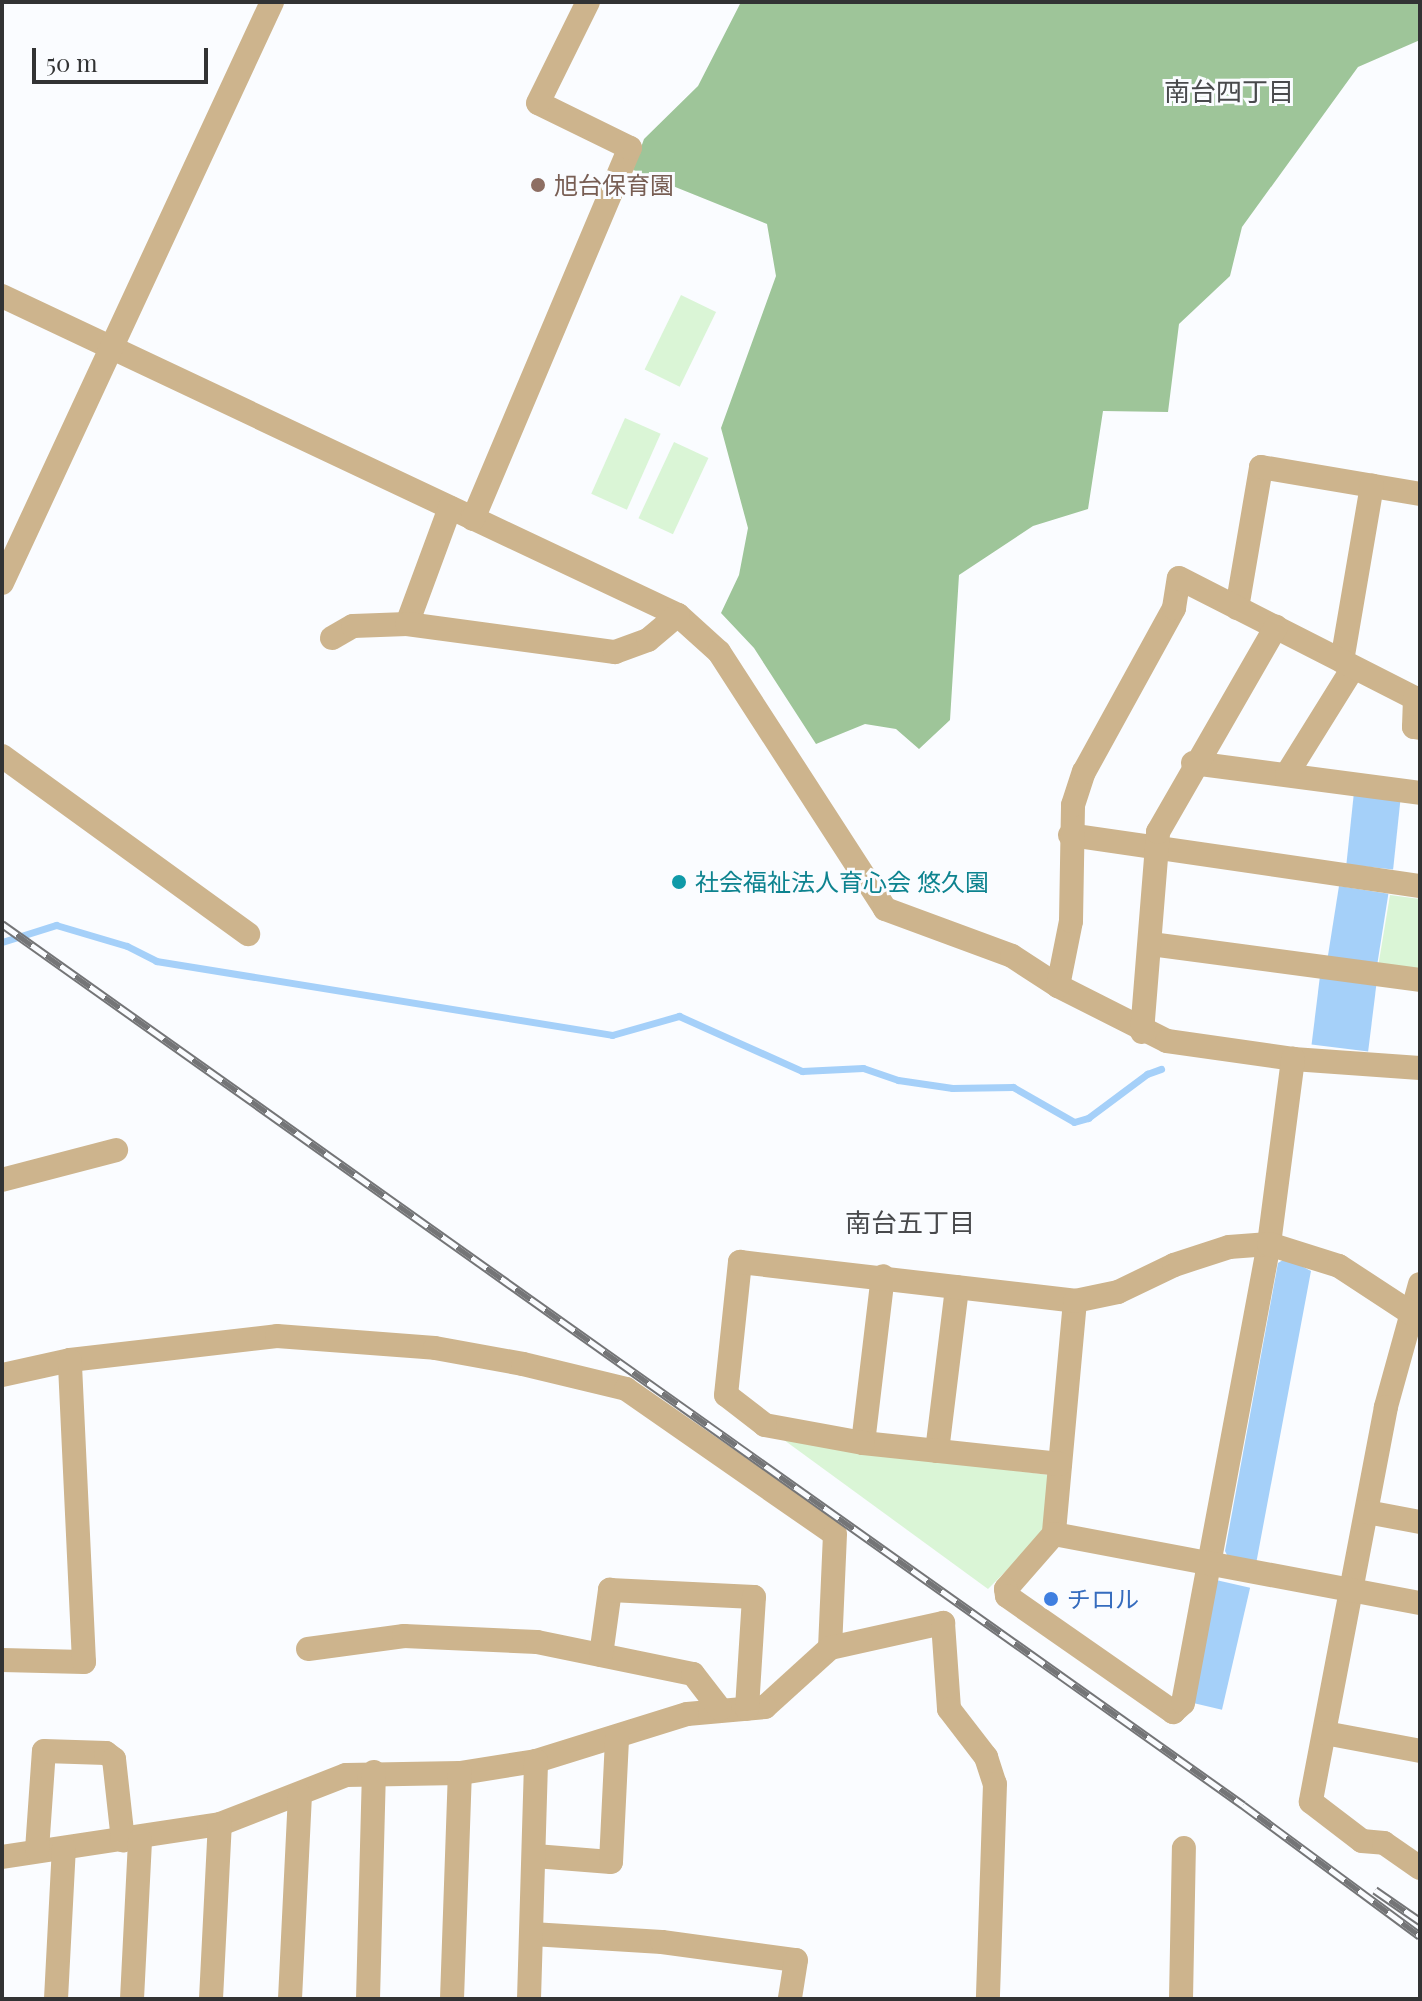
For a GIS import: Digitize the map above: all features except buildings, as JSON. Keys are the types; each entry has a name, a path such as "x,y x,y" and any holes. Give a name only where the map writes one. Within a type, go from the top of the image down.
{"street":[{"path":"2,583 272,2"},
{"path":"473,519 630,148 538,103 588,2"},
{"path":"2,296 678,615 719,652 867,889 885,909 1012,956 1058,986 1142,1032 1167,1041 1293,1059 1420,1068"},
{"path":"1237,608 1261,467 1420,494"},
{"path":"1287,774 1347,665 1372,486"},
{"path":"407,624 450,508"},
{"path":"1058,986 1071,921 1070,835 1084,772 1159,639 1174,608 1179,578 1415,698 1414,727 1420,728"},
{"path":"332,638 353,626 407,624 615,652 648,640 678,615"},
{"path":"1142,1032 1158,832 1193,763 1276,627"},
{"path":"2,756 248,934"},
{"path":"1193,763 1420,793"},
{"path":"1070,835 1420,886"},
{"path":"1151,944 1420,980"},
{"path":"1075,1301 1054,1534 1006,1589 1007,1596 1166,1711 1179,1710 1183,1703 1206,1567 1269,1244 1293,1059"},
{"path":"2,1180 116,1150"},
{"path":"1060,1464 863,1443 765,1425 726,1395 740,1262 883,1276 1075,1301 1118,1292 1174,1265 1229,1247 1269,1244 1339,1266 1417,1317"},
{"path":"863,1443 883,1276"},
{"path":"1420,1284 1417,1317 1386,1407 1311,1802 1362,1841 1384,1843 1420,1868"},
{"path":"937,1451 957,1287"},
{"path":"2,1375 70,1360 277,1336 435,1348 626,1389 835,1534 830,1648"},
{"path":"2,1660 84,1662 70,1360"},
{"path":"1367,1512 1420,1522"},
{"path":"1054,1534 1206,1567 1420,1603"},
{"path":"601,1655 610,1590 754,1597 747,1709"},
{"path":"2,1857 131,1840 220,1824 346,1775 374,1772 460,1773 536,1761 687,1714 765,1707 830,1648 943,1623 949,1709 986,1757 995,1784 988,1999"},
{"path":"308,1649 404,1636 480,1637 601,1655 693,1674 720,1709"},
{"path":"1325,1733 1420,1751"},
{"path":"535,1856 611,1862 617,1738"},
{"path":"37,1850 44,1751 106,1753 114,1759 131,1840 132,1999"},
{"path":"529,1999 536,1761"},
{"path":"368,1999 374,1772"},
{"path":"452,1999 460,1773"},
{"path":"290,1999 300,1795"},
{"path":"211,1999 220,1824"},
{"path":"56,1999 64,1848"},
{"path":"1181,1999 1184,1848"},
{"path":"532,1934 662,1942 796,1960 790,1999"}],"green space":[{"path":"741,2 1420,2 1420,40 1358,67 1242,227 1230,276 1179,324 1168,412 1103,411 1088,509 1033,526 959,575 950,720 919,749 896,729 865,724 816,744 754,648 721,613 739,575 748,528 721,428 776,276 767,224 633,170 644,139 698,86"},
{"path":"681,295 716,312 680,387 645,370"},
{"path":"625,418 661,434 627,510 591,494"},
{"path":"674,442 708,458 673,534 639,518"},
{"path":"1390,895 1420,899 1420,972 1378,967"},
{"path":"784,1440 1049,1475 1042,1535 988,1589"}],"water":[{"path":"1354,792 1401,797 1393,870 1346,865"},
{"path":"1339,886 1388,894 1377,967 1327,959"},
{"path":"1320,976 1377,983 1368,1051 1312,1044"},
{"path":"1286,1258 1311,1271 1256,1564 1229,1559 1225,1551 1278,1263"},
{"path":"1216,1580 1250,1588 1222,1710 1188,1702"}],"waterway":[{"path":"2,942 56,925 127,946 156,961 612,1035 679,1016 802,1071 863,1068 898,1080 952,1088 1013,1087 1074,1122 1088,1118 1147,1074 1161,1069"}],"railway":[{"path":"2,924 1243,1805 1420,1936"},
{"path":"1375,1890 1420,1921"}],"place":[{"name":"旭台保育園","path":"538,185"},
{"name":"社会福祉法人育心会 悠久園","path":"679,882"},
{"name":"チロル","path":"1051,1599"}],"district":[{"name":"南台四丁目","path":"1229,91"},
{"name":"南台五丁目","path":"910,1222"}]}
